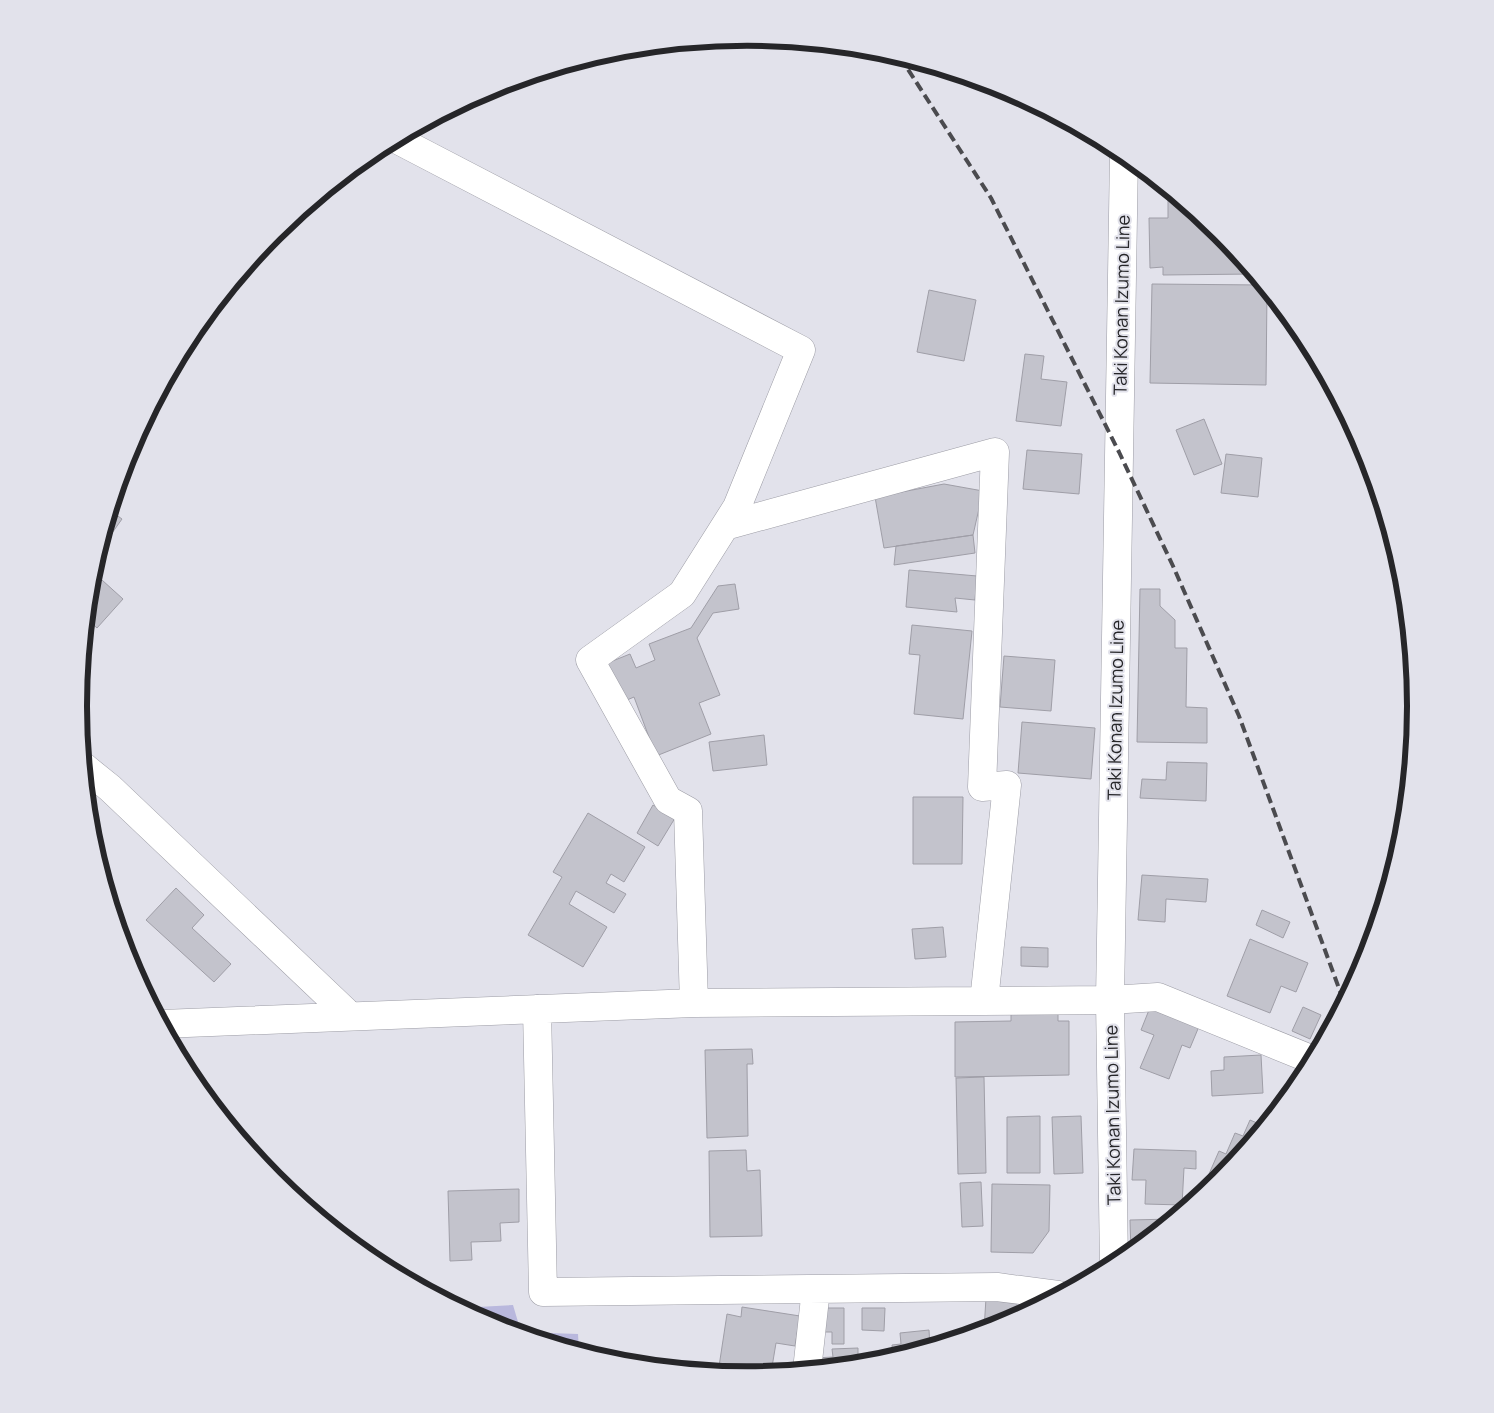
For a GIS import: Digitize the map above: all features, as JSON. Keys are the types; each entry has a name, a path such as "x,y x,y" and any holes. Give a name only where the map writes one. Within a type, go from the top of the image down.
{"street":[{"path":"404,143 801,350 737,507 682,594 590,660 668,800 688,811 694,1003"},
{"name":"Taki Konan Izumo Line","path":"1114,1255 1110,1000 1124,165"},
{"path":"725,526 995,452 982,787 1007,786 984,1000"},
{"path":"90,772 110,788 349,1016"},
{"path":"168,1024 694,1003 1110,1000 1158,997 1306,1057"},
{"path":"537,1009 543,1292 997,1287 1048,1294"},
{"path":"808,1363 816,1289"}],"shaded area":[{"path":"513,1305 519,1326 494,1316 474,1307"},
{"path":"537,1333 578,1334 579,1345"}],"building":[{"path":"1168,199 1214,240 1246,274 1163,275 1163,267 1150,268 1149,218 1168,218"},
{"path":"1152,284 1254,285 1267,300 1266,385 1150,383"},
{"path":"929,290 976,300 964,361 917,352"},
{"path":"1025,354 1044,356 1041,379 1067,382 1061,426 1016,421"},
{"path":"1204,419 1222,464 1194,475 1176,430"},
{"path":"1027,450 1082,454 1079,494 1023,489"},
{"path":"1226,454 1262,458 1258,497 1221,493"},
{"path":"944,484 983,491 973,535 884,548 875,497"},
{"path":"116,514 122,519 108,538"},
{"path":"973,535 975,553 894,565 896,546"},
{"path":"909,570 977,576 975,600 955,598 957,612 906,607"},
{"path":"99,577 123,599 97,628 92,623"},
{"path":"735,584 739,609 713,613 697,638 720,695 699,703 711,734 656,756 634,697 620,703 605,664 630,654 636,668 655,660 649,644 691,628 718,586"},
{"path":"1140,589 1160,589 1160,606 1175,620 1175,648 1187,648 1186,707 1207,708 1207,743 1137,742"},
{"path":"912,625 972,631 963,719 914,714 920,655 909,654"},
{"path":"1004,656 1055,660 1051,711 1000,707"},
{"path":"1022,722 1095,728 1091,779 1018,773"},
{"path":"764,735 767,765 713,771 709,742"},
{"path":"1167,762 1207,763 1206,801 1140,798 1142,779 1166,780"},
{"path":"913,797 963,797 962,864 913,864"},
{"path":"653,805 675,818 658,846 637,833"},
{"path":"588,813 645,847 624,882 611,874 606,883 626,894 614,913 576,891 569,904 607,927 583,967 528,935 562,877 553,872"},
{"path":"1142,875 1208,879 1206,902 1166,899 1165,922 1138,920"},
{"path":"176,888 204,915 192,928 231,964 214,982 146,920"},
{"path":"1262,910 1290,922 1283,938 1256,925"},
{"path":"943,927 946,957 915,959 912,929"},
{"path":"1250,939 1308,963 1296,992 1281,986 1270,1013 1227,996"},
{"path":"1021,947 1048,948 1048,967 1021,966"},
{"path":"1151,1005 1200,1024 1190,1048 1182,1045 1169,1079 1140,1068 1154,1035 1141,1030"},
{"path":"1303,1007 1321,1015 1310,1039 1292,1031"},
{"path":"1058,1010 1058,1021 1069,1021 1069,1075 955,1077 955,1022 1011,1021 1011,1011"},
{"path":"752,1049 753,1064 747,1064 748,1136 707,1138 705,1050"},
{"path":"1261,1055 1263,1093 1212,1096 1211,1071 1224,1070 1224,1057"},
{"path":"984,1077 986,1173 958,1174 956,1078"},
{"path":"1040,1116 1040,1173 1007,1173 1007,1117"},
{"path":"1081,1116 1083,1173 1054,1174 1052,1117"},
{"path":"1250,1120 1258,1124 1206,1180 1219,1151 1226,1154 1235,1133 1243,1136"},
{"path":"1134,1149 1196,1151 1196,1169 1184,1168 1182,1203 1180,1205 1145,1204 1146,1180 1132,1180"},
{"path":"746,1150 747,1171 760,1170 762,1236 710,1237 709,1151"},
{"path":"981,1182 983,1226 962,1227 960,1183"},
{"path":"992,1184 1050,1185 1049,1231 1033,1253 991,1252"},
{"path":"519,1189 519,1222 500,1223 501,1241 471,1242 472,1260 450,1261 448,1191"},
{"path":"1162,1219 1131,1243 1130,1220"},
{"path":"986,1298 1033,1301 1000,1316 984,1322"},
{"path":"742,1307 800,1316 795,1346 776,1343 772,1366 719,1366 727,1314 741,1317"},
{"path":"820,1308 844,1308 844,1344 832,1344 832,1332 820,1332"},
{"path":"862,1308 885,1308 884,1331 862,1330"},
{"path":"929,1330 930,1341 892,1350 892,1345 901,1344 900,1333"},
{"path":"858,1348 858,1357 815,1363 815,1358 833,1357 832,1349"}],"railway":[{"path":"906,66 991,198 1119,452 1173,566 1239,716 1341,994"}]}
